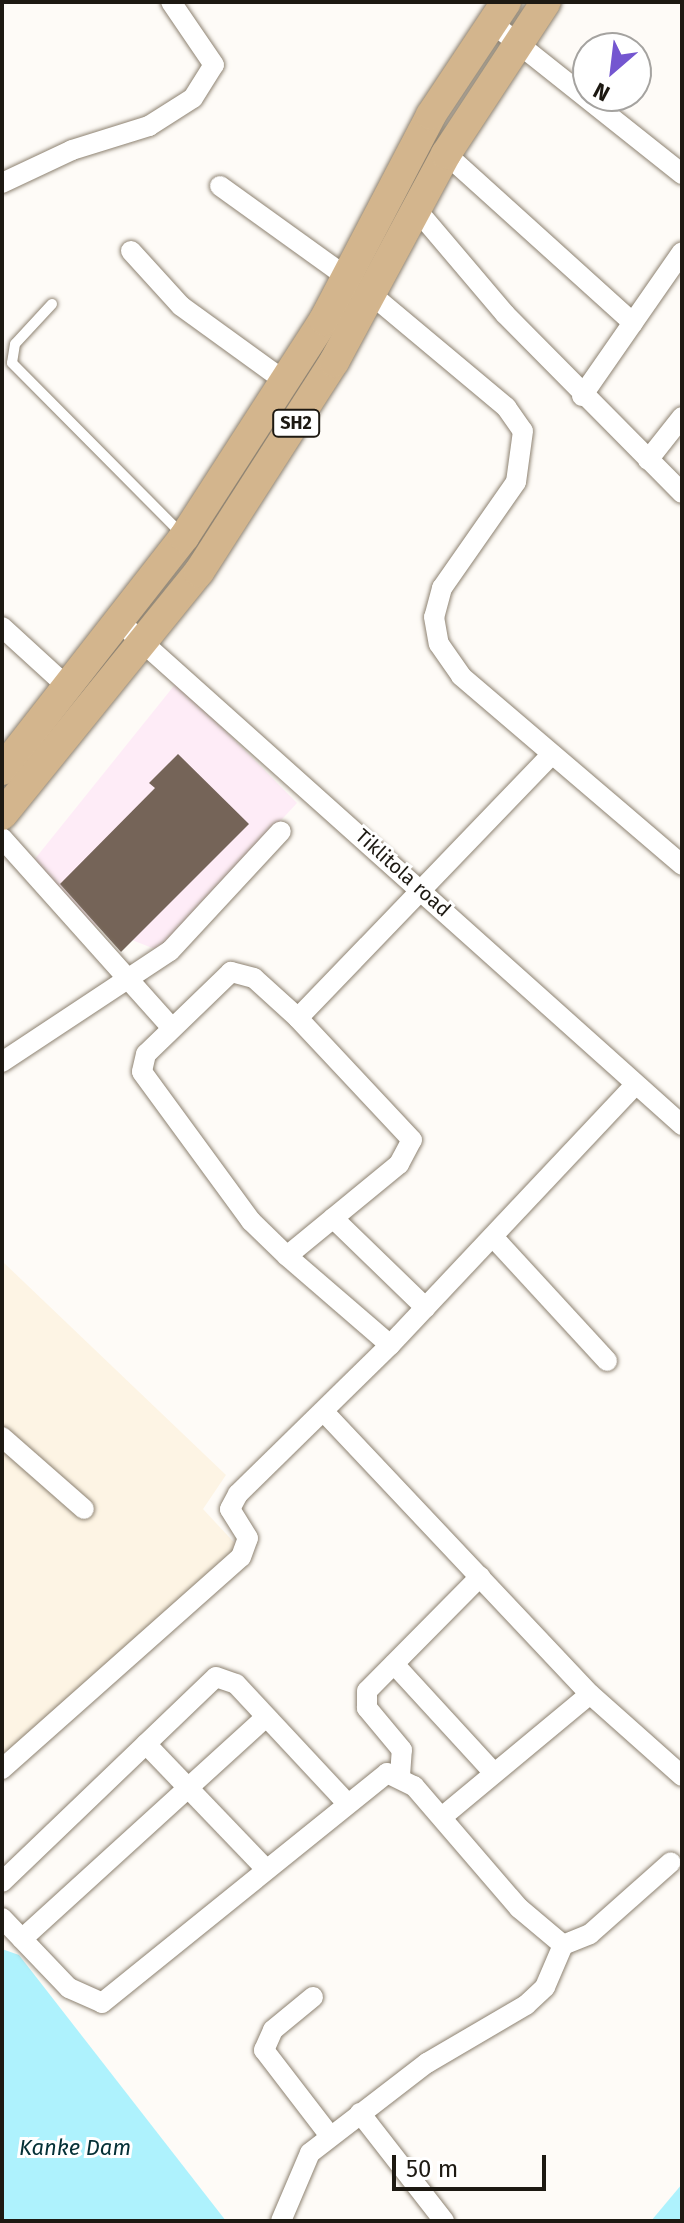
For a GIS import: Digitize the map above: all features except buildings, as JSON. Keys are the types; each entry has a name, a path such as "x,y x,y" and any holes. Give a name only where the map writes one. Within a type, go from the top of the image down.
{"main road":[{"name":"SH2","path":"2,770 70,689 184,537 286,382 416,209 446,154 546,2"},
{"name":"SH2","path":"2,815 147,644 360,286 431,115 499,12"}],"street":[{"path":"2,183 72,150 149,126 193,98 214,65 171,2"},
{"path":"499,12 518,43 682,174"},
{"path":"446,154 633,323"},
{"path":"220,186 360,286 506,407 523,431 516,482 442,588 434,617 439,644 461,676 682,865"},
{"path":"416,209 582,396 682,493"},
{"path":"131,251 181,306 286,382"},
{"path":"582,396 682,252"},
{"path":"648,460 682,417"},
{"name":"Tiklitola road","path":"121,623 682,1125"},
{"path":"2,627 70,689"},
{"path":"298,1018 419,887 552,754"},
{"path":"6,1052 68,1012 131,981 204,919 281,831"},
{"path":"2,838 171,1027"},
{"path":"287,1256 399,1164 412,1140 391,1110 298,1018 241,971 222,977 171,1027 141,1064 146,1081 215,1179 287,1256 390,1345"},
{"path":"2,1769 241,1557 248,1538 232,1502 325,1413 494,1238 635,1085"},
{"path":"333,1218 426,1308"},
{"path":"494,1238 607,1361"},
{"path":"325,1413 590,1694 682,1776"},
{"path":"2,1437 84,1509"},
{"path":"400,1776 402,1750 364,1700 394,1664 480,1577"},
{"path":"394,1664 494,1773"},
{"path":"2,1882 216,1677 236,1684 345,1801"},
{"path":"442,1817 590,1694"},
{"path":"22,1939 266,1717"},
{"path":"146,1744 264,1867"},
{"path":"2,1918 69,1988 102,2003 375,1778 400,1776 442,1817 519,1908 563,1945"},
{"path":"281,2221 296,2176 330,2136 427,2063 526,2005 545,1987 563,1945 590,1934 671,1862"},
{"path":"313,1997 273,2030 264,2050 330,2136"},
{"path":"360,2113 444,2221"}],"lane":[{"path":"52,304 15,344 12,363 184,537"}],"shaded area":[{"path":"177,682 297,803 160,951 53,909 22,875"},
{"path":"2,1261 226,1475 203,1509 243,1552 2,1762"}],"water":[{"name":"Kanke Dam","path":"2,1949 19,1955 226,2221 2,2221"},
{"path":"682,2184 682,2221 651,2221"}]}
